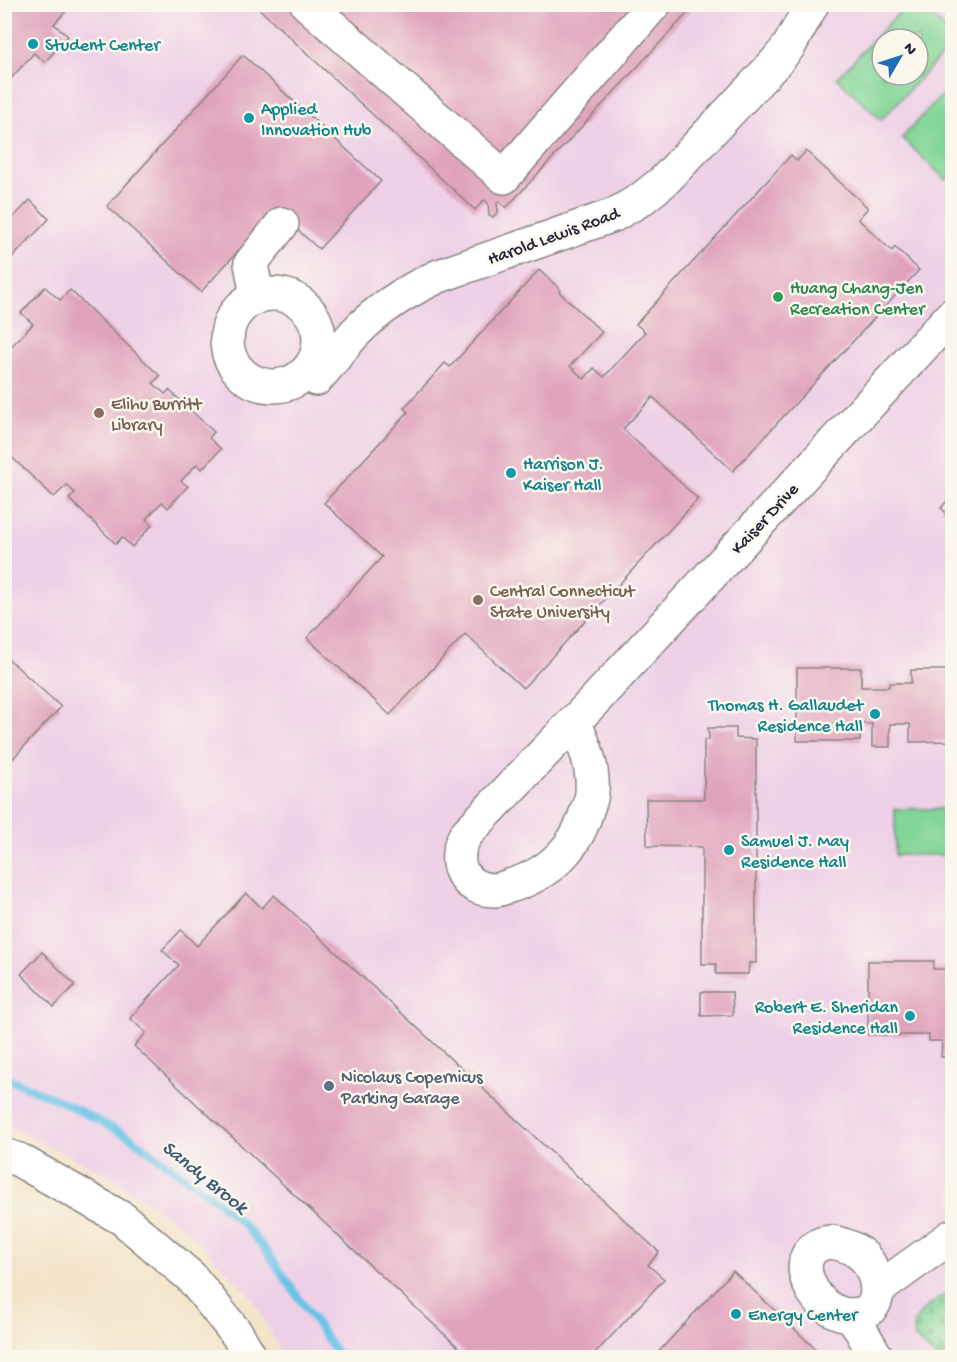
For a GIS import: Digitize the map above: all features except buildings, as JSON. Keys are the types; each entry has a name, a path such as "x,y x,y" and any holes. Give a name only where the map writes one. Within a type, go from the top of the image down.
{"street":[{"path":"307,4 504,177 654,4"},
{"name":"Harold Lewis Road","path":"311,375 370,319 388,304 417,286 439,276 614,215 640,200 684,161 783,54 812,4"},
{"path":"257,297 251,262 282,224"},
{"path":"272,294 286,296 299,302 309,312 317,326 319,342 311,375 279,386 263,385 248,379 236,368 227,341 229,327 235,314 245,303 257,297 272,294"},
{"name":"Kaiser Drive","path":"574,721 590,757 592,793 582,828 561,858 532,879 497,890 481,888 471,883 463,875 458,864 461,842 467,832 574,721 952,315"},
{"path":"4,1155 19,1160 123,1219 191,1277 237,1334 251,1358"},
{"path":"877,1290 952,1236"},
{"path":"820,1243 842,1244 856,1251 870,1266 877,1290 875,1302 870,1310 862,1314 852,1315 833,1311 812,1292 806,1269 807,1258 813,1248 820,1243"},
{"path":"852,1315 877,1358"}],"shaded area":[{"name":"Central Connecticut State University","path":"4,5 952,5 952,1289 916,1318 913,1330 915,1338 936,1357 284,1357 252,1298 187,1230 110,1176 5,1125"}],"green space":[{"path":"906,5 920,5 952,35 952,44 930,68 930,27 885,27"},
{"path":"870,43 870,87 912,87 881,120 837,78"},
{"path":"952,84 952,173 946,180 902,138"},
{"path":"895,809 952,809 952,855 895,855"},
{"path":"952,1289 952,1357 936,1357 915,1338 913,1324 922,1311"}],"waterway":[{"name":"Sandy Brook","path":"4,1077 62,1102 130,1137 215,1199 245,1226 265,1249 340,1358"}],"place":[{"name":"Student Center","path":"33,44"},
{"name":"Applied Innovation Hub","path":"249,118"},
{"name":"Huang Chang-Jen Recreation Center","path":"778,297"},
{"name":"Elihu Burritt Library","path":"99,413"},
{"name":"Harrison J. Kaiser Hall","path":"511,473"},
{"name":"Central Connecticut State University","path":"478,600"},
{"name":"Thomas H. Gallaudet Residence Hall","path":"875,714"},
{"name":"Samuel J. May Residence Hall","path":"729,850"},
{"name":"Robert E. Sheridan Residence Hall","path":"910,1016"},
{"name":"Nicolaus Copernicus Parking Garage","path":"329,1086"},
{"name":"Energy Center","path":"736,1314"}]}
